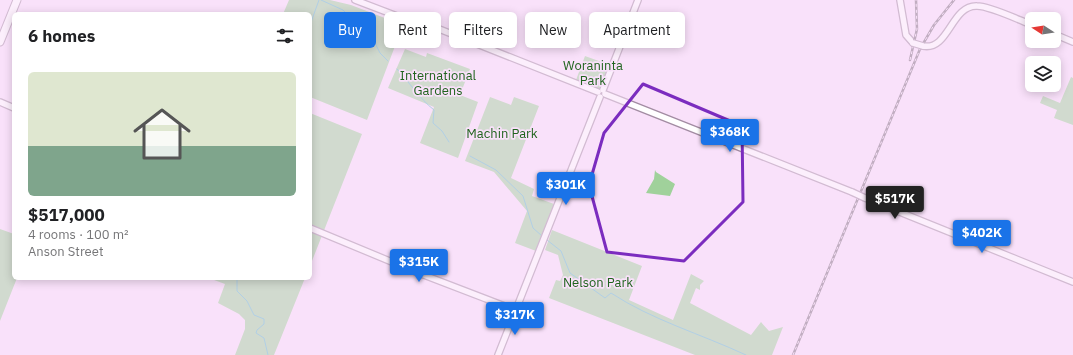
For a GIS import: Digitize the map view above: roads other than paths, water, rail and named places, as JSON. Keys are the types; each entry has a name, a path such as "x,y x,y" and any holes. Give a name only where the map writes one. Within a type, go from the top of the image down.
{"highway":[{"path":"0,32 13,0"},
{"path":"12,12 17,0"},
{"path":"0,42 12,12"}],"street":[{"path":"355,0 398,16 419,21 852,192 1073,282"},
{"path":"498,355 638,0"},
{"path":"900,0 906,35 913,43 923,46 930,47 937,43 962,12 971,6 982,6 1025,23"},
{"path":"1061,37 1073,42"},
{"path":"0,102 12,107"},
{"path":"312,229 419,273 515,310"}],"waterway":[{"path":"312,19 319,0"},
{"path":"321,0 343,10 347,14 352,13 361,15 380,53 388,61"},
{"path":"397,69 434,110 433,123 442,131 449,142"},
{"path":"470,156 496,170 523,196 533,228 542,236"},
{"path":"547,240 561,251 570,273 605,298 611,293 627,303 660,319 746,355"},
{"path":"237,280 237,291 247,301 254,315 264,319 264,324 257,330 256,333 264,338 268,355"}],"railway":[{"path":"910,60 917,29 916,0"},
{"path":"793,355 920,49 934,25 954,0"}],"park label":[{"name":"Woraninta Park","path":"593,72"},
{"name":"International Gardens","path":"438,82"},
{"name":"Machin Park","path":"502,133"},
{"name":"Nelson Park","path":"598,282"}]}
